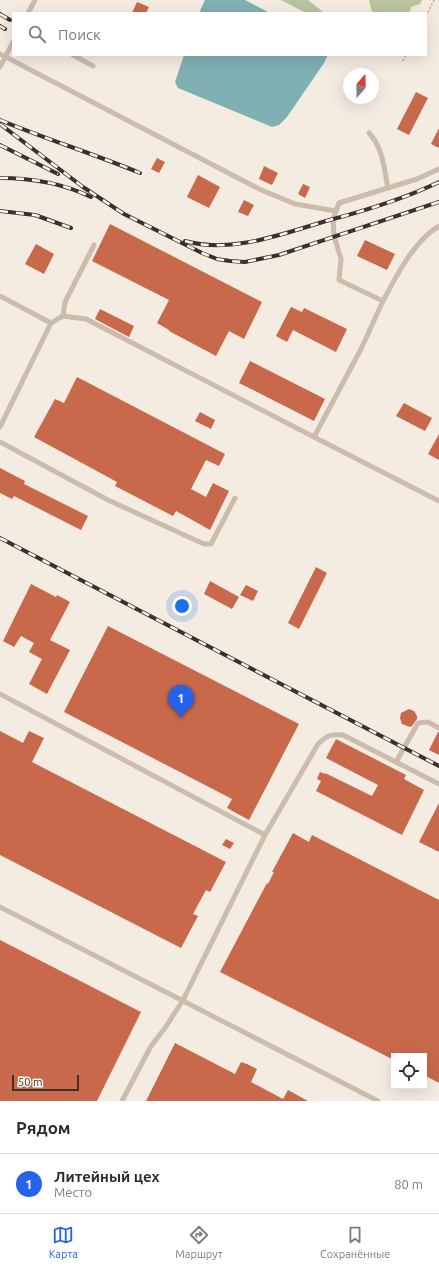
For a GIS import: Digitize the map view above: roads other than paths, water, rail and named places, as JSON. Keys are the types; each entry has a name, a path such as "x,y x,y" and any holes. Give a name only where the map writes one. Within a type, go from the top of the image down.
{"lane":[{"path":"29,12 35,0"},
{"path":"0,67 3,56 12,45"},
{"path":"3,56 259,189 295,204 336,211"},
{"path":"75,56 93,66"},
{"path":"369,133 376,141 380,150 388,188"},
{"path":"383,301 339,280 342,260 334,236 333,219 339,203 417,179 439,169"},
{"path":"314,437 361,349 394,279 418,244 439,226"},
{"path":"62,316 65,302 94,245"},
{"path":"0,296 51,323"},
{"path":"0,427 51,323 62,316 86,319 439,501"},
{"path":"0,442 108,500 204,544 212,544 235,498"},
{"path":"0,694 265,835"},
{"path":"396,762 418,724 428,722 439,728"},
{"path":"122,1101 150,1046 165,1028 183,1000 265,835 318,744 326,737 334,734 343,735 439,784"},
{"path":"0,907 378,1101"}],"water":[{"path":"205,0 245,0 268,12 199,12"},
{"path":"184,56 328,56 287,117 279,125 272,127 178,88 175,82"}],"railway":[{"path":"0,14 10,20"},
{"path":"0,26 5,29"},
{"path":"0,120 140,173"},
{"path":"0,124 83,187 124,214 217,259 245,262 279,255 439,202"},
{"path":"0,145 58,174"},
{"path":"0,178 47,182 69,188 91,197"},
{"path":"185,241 220,245 256,241 384,204 439,182"},
{"path":"0,211 35,215 71,228"},
{"path":"0,538 439,766"}],"place":[{"name":"Литейный цех","path":"181,718"}]}
